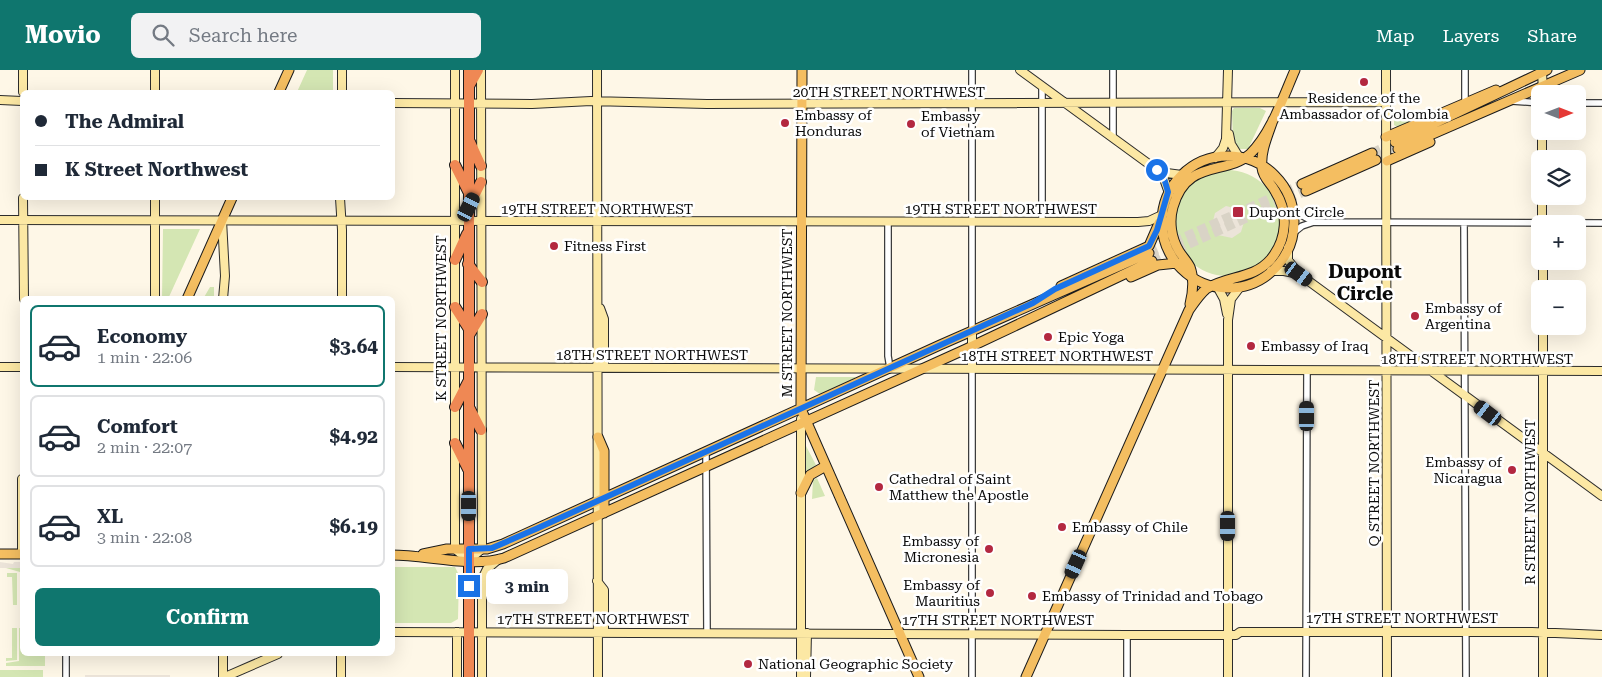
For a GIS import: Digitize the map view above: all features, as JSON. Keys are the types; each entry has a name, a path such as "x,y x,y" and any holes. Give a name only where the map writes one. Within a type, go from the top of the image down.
{"highway":[{"name":"K STREET NORTHWEST","path":"469,70 469,677"},
{"path":"469,87 480,70"},
{"path":"469,140 481,166"},
{"path":"455,165 469,193"},
{"path":"469,207 481,182"},
{"path":"455,260 468,226"},
{"path":"468,264 482,282"},
{"path":"455,307 469,332 482,314"},
{"path":"455,407 469,381"},
{"path":"469,406 481,430"},
{"path":"455,443 469,472"}],"main road":[{"path":"23,70 23,90"},
{"path":"155,70 155,90"},
{"path":"280,90 289,70"},
{"path":"342,70 342,90"},
{"name":"K STREET NORTHWEST","path":"455,70 455,550"},
{"path":"480,70 482,549"},
{"path":"597,70 598,304 601,368 598,437 604,451 597,581 601,632 598,677"},
{"name":"M STREET NORTHWEST","path":"802,70 801,409 803,422 919,677"},
{"path":"1020,70 1157,170 1164,178 1168,192"},
{"path":"1228,70 1230,144 1242,158"},
{"path":"1026,677 1189,310 1201,294 1214,287 1256,272 1271,260 1282,242 1285,222 1282,206 1264,175 1261,156 1273,120 1295,70"},
{"name":"Q STREET NORTHWEST","path":"1386,70 1387,677"},
{"path":"1552,85 1580,70"},
{"path":"1531,94 1396,146 1544,71 1543,85"},
{"path":"1386,138 1465,102 1522,82"},
{"path":"0,100 20,101"},
{"name":"20TH STREET NORTHWEST","path":"395,104 597,101 707,104 971,105 1386,102"},
{"path":"1386,161 1492,113 1510,101"},
{"path":"1189,310 1192,295 1192,278 1188,264 1178,250 1172,233 1171,218 1176,199 1184,186 1202,172 1242,158 1256,148 1273,120"},
{"path":"1215,158 1225,144 1228,124"},
{"path":"1304,187 1374,156"},
{"path":"1033,303 1055,289 1149,246 1161,218 1168,192 1182,175 1199,163 1215,158 1242,158 1262,166 1281,183 1292,205 1292,234 1281,262 1256,282 1240,287 1214,287 1192,278 1177,264 1166,245 1161,218"},
{"path":"1157,170 1167,174 1182,175"},
{"path":"23,200 24,296"},
{"path":"155,200 155,296"},
{"path":"188,296 231,200"},
{"path":"340,200 342,296"},
{"name":"19TH STREET NORTHWEST","path":"0,220 455,220 468,226 481,221 1138,222 1161,218"},
{"path":"222,220 225,276 223,296"},
{"path":"1288,248 1288,260 1299,274 1602,496"},
{"path":"415,555 455,550 469,555 482,549 503,544 1033,303 1150,257 1030,320 499,559 483,575 482,677"},
{"path":"1030,320 1056,311 1158,265 1177,264"},
{"path":"1271,271 1299,274"},
{"path":"1214,287 1224,299 1228,320"},
{"path":"1228,677 1228,320 1231,299 1240,287"},
{"path":"972,331 972,369"},
{"name":"R STREET NORTHWEST","path":"1543,335 1543,677"},
{"path":"0,367 20,367"},
{"name":"18TH STREET NORTHWEST","path":"395,367 1602,371"},
{"path":"803,422 801,493 806,677"},
{"path":"801,493 810,476 824,467"},
{"path":"0,554 20,554"},
{"path":"395,555 469,555 499,559"},
{"name":"17TH STREET NORTHWEST","path":"395,632 1236,635 1240,632 1532,632 1543,634 1602,635"},
{"path":"457,632 457,677"},
{"path":"801,677 804,633"},
{"path":"223,656 224,677 273,656"},
{"path":"341,656 341,677"}],"street":[{"path":"972,70 972,331"},
{"path":"1113,70 1113,138"},
{"path":"1465,70 1465,102"},
{"path":"1042,86 1042,222"},
{"path":"1510,101 1531,102"},
{"path":"1586,103 1602,103"},
{"path":"1292,205 1301,215 1314,222"},
{"path":"888,222 890,368"},
{"path":"1292,234 1302,226 1314,222 1531,223"},
{"path":"1464,223 1466,677"},
{"path":"1586,223 1602,223"},
{"path":"972,369 972,677"},
{"path":"1306,677 1307,370"},
{"path":"706,452 707,633"},
{"path":"1127,635 1127,677"},
{"path":"66,656 66,677"}],"green space":[{"path":"307,70 333,70 333,90 298,90"},
{"path":"1234,108 1260,108 1266,111 1248,149 1238,149 1233,144 1232,111"},
{"path":"1394,110 1435,110 1397,127 1394,125"},
{"name":"Dupont Circle","path":"1227,170 1247,174 1265,185 1276,203 1280,223 1276,243 1265,261 1247,272 1227,276 1207,272 1189,261 1178,243 1174,223 1178,203 1189,185 1207,174"},
{"path":"163,229 200,229 169,296 162,296"},
{"path":"210,287 214,287 214,296 205,296"},
{"path":"816,377 855,378 820,394 814,390"},
{"path":"806,446 816,465 808,472 806,470"},
{"path":"817,478 825,496 812,499 813,480"},
{"path":"395,567 455,567 459,575 458,619 451,623 395,623"},
{"path":"6,568 20,568 20,572"},
{"path":"7,573 17,573 17,605 13,605 12,577 7,577"},
{"path":"12,628 17,628 17,660 6,661 6,658 12,658"},
{"path":"20,628 20,656 45,656 45,666 6,666 6,663 19,661"},
{"path":"0,670 43,670 43,677 0,677"}],"shaded area":[{"path":"1226,206 1238,209 1244,222 1241,232 1232,238 1218,235 1212,225 1215,213"},
{"path":"0,562 13,564 14,562 20,562 20,568 0,568"},
{"path":"85,675 170,675 170,677 85,677"}],"tunnel":[{"path":"1372,153 1395,142"},
{"path":"1376,160 1398,149"},
{"path":"1149,253 1302,184"},
{"path":"1152,261 1306,191"}],"place":[{"name":"Residence of the Ambassador of Colombia","path":"1364,82"},
{"name":"Embassy of Honduras","path":"785,123"},
{"name":"Embassy of Vietnam","path":"911,124"},
{"name":"Dupont Circle","path":"1238,212"},
{"name":"Fitness First","path":"554,246"},
{"name":"Embassy of Argentina","path":"1415,316"},
{"name":"Epic Yoga","path":"1048,337"},
{"name":"Embassy of Iraq","path":"1251,346"},
{"name":"Embassy of Nicaragua","path":"1512,470"},
{"name":"Cathedral of Saint Matthew the Apostle","path":"879,487"},
{"name":"Embassy of Chile","path":"1062,527"},
{"name":"Embassy of Micronesia","path":"989,549"},
{"name":"Embassy of Mauritius","path":"990,593"},
{"name":"Embassy of Trinidad and Tobago","path":"1032,596"},
{"name":"National Geographic Society","path":"748,664"}],"district":[{"name":"Dupont Circle","path":"1365,282"}],"route":[{"path":"469,586 469,549 487,549 503,544 1033,303 1055,289 1149,246 1157,230 1168,192 1164,178 1157,170"}]}
